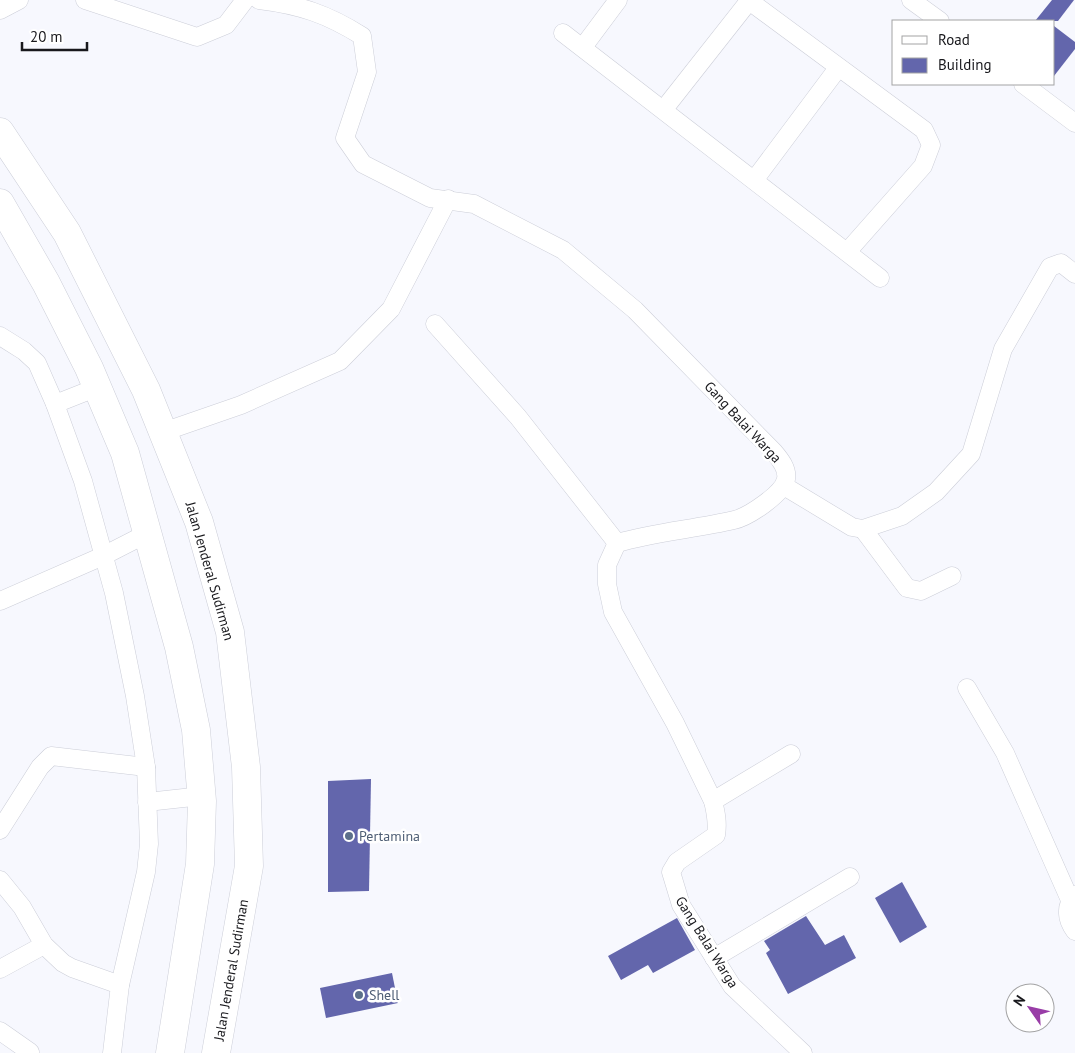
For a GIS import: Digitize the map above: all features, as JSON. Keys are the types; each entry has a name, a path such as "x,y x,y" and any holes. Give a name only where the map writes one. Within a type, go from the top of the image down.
{"main road":[{"name":"Jalan Jenderal Sudirman","path":"0,132 67,233 146,390 199,522 230,632 246,766 249,866 216,1053"},
{"path":"0,203 46,283 98,387 125,453 179,647 196,730 202,796 200,864 170,1053"}],"street":[{"path":"0,10 19,0"},
{"path":"85,0 198,37 226,25 245,0"},
{"name":"Gang Balai Warga","path":"258,0 286,3 333,18 362,36 366,72 345,138 363,164 430,198 474,204 562,250 635,310 774,452 784,466 787,477 784,486"},
{"path":"583,46 618,0"},
{"path":"664,109 748,0 924,130 931,145 922,166 847,252"},
{"path":"911,0 939,20"},
{"path":"563,33 583,46 880,278"},
{"path":"755,179 838,68"},
{"path":"1024,85 1075,123"},
{"path":"163,432 241,405 340,361 391,309 448,199"},
{"path":"435,324 518,418 617,543 694,526 735,520 761,507 784,486 852,527 863,529 902,516 936,492 971,454 1003,349 1050,267 1061,262 1075,274"},
{"path":"0,336 24,351 37,363 55,404 83,480 114,593 146,767 149,844 146,872 120,985 112,1053"},
{"path":"55,404 98,387"},
{"path":"863,529 906,588 921,591 952,576"},
{"path":"0,601 104,556 148,533"},
{"name":"Gang Balai Warga","path":"617,543 607,566 607,584 613,612 675,723 713,801 718,824 716,835 677,862 671,872 681,905 737,991 803,1053"},
{"path":"967,688 1004,753 1072,898 1067,910 1068,920 1075,931"},
{"path":"713,801 791,754"},
{"path":"0,830 40,767 51,756 146,767"},
{"path":"147,802 202,796"},
{"path":"714,958 850,877"},
{"path":"0,880 22,907 44,945 72,968 120,985"},
{"path":"0,969 44,945"},
{"path":"0,1031 30,1052"}],"building":[{"path":"1052,0 1074,0 1058,21 1036,20"},
{"path":"1055,27 1075,42 1075,49 1055,75"},
{"name":"Pertamina","path":"371,779 369,891 328,892 328,781"},
{"path":"902,882 927,927 900,943 875,898"},
{"path":"806,916 825,945 844,935 856,958 788,994 766,953 770,950 764,941"},
{"path":"677,918 695,950 653,973 648,965 621,980 608,956"},
{"name":"Shell","path":"392,973 398,1003 326,1018 320,988"}],"place":[{"name":"Pertamina","path":"349,836"},
{"name":"Shell","path":"359,995"}]}
